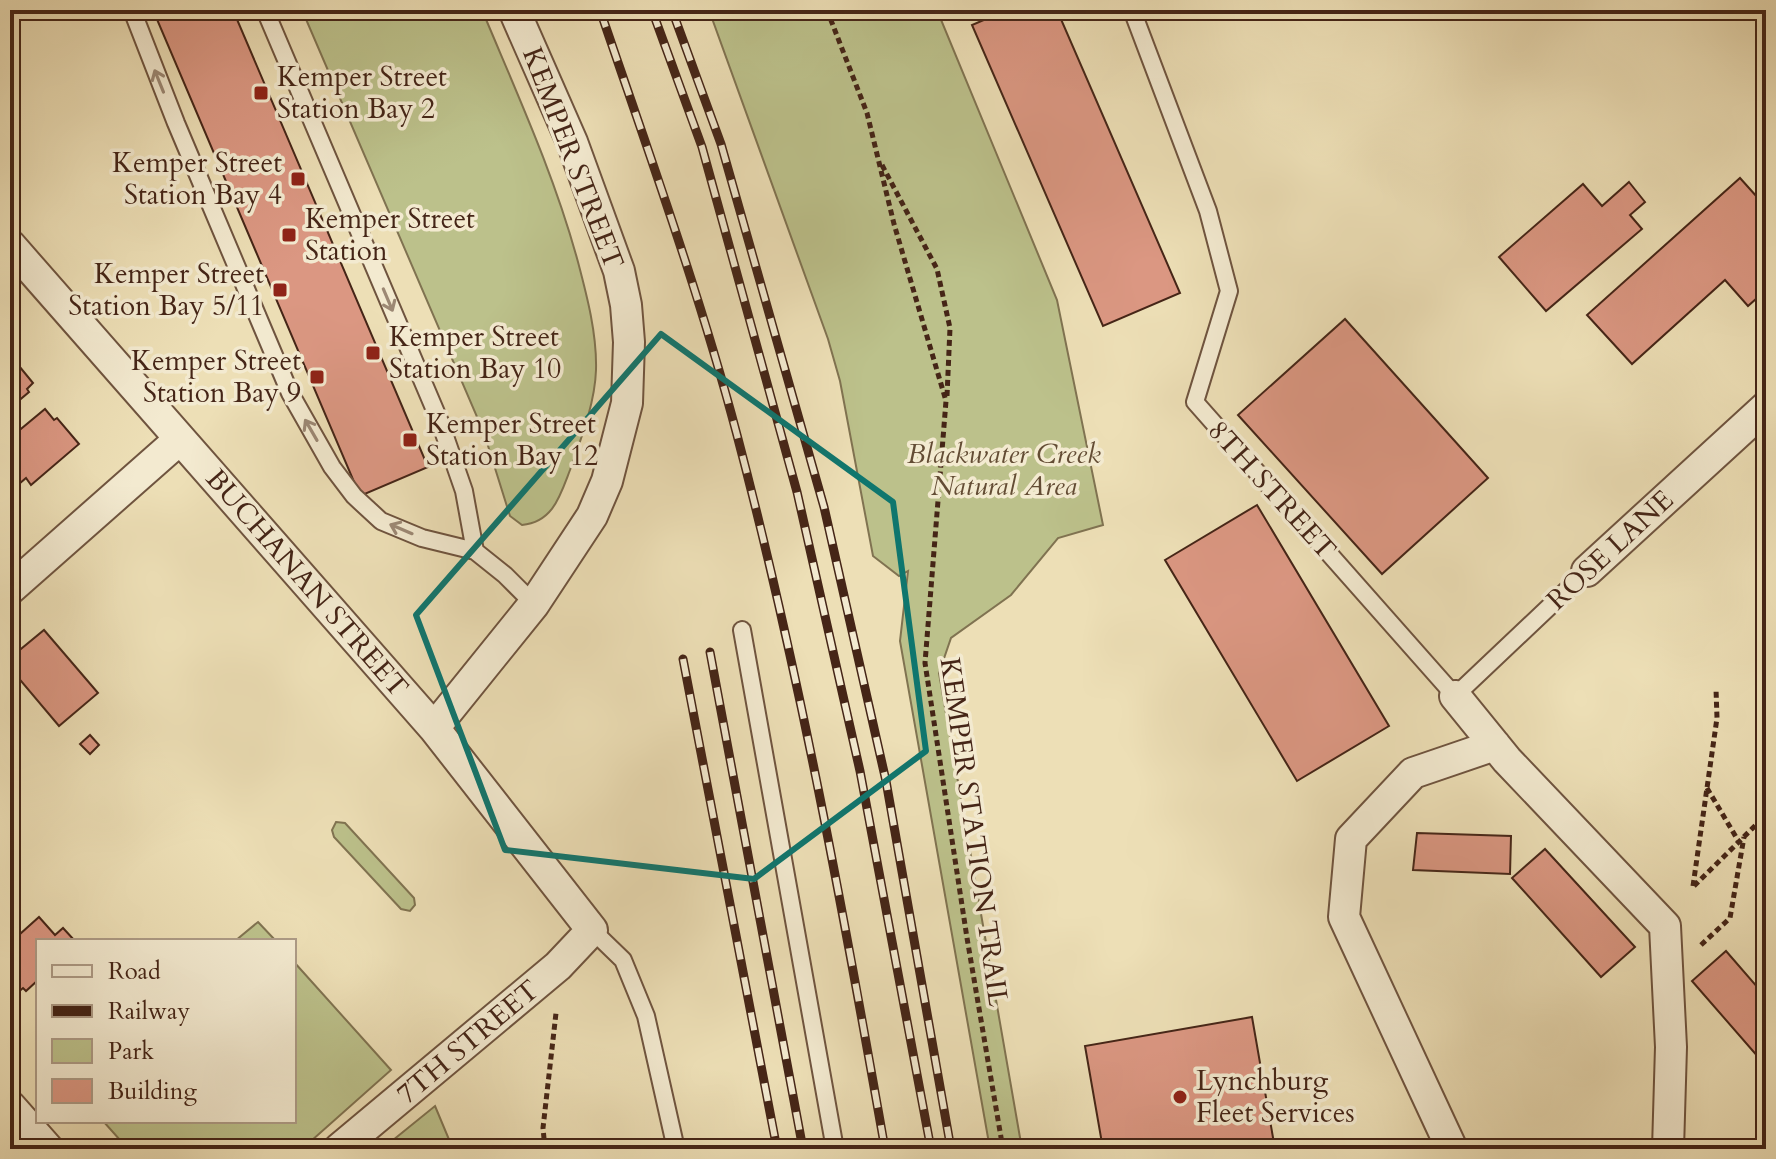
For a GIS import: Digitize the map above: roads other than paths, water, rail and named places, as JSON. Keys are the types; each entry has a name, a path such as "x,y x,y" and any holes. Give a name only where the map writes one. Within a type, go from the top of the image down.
{"street":[{"name":"KEMPER STREET","path":"434,728 534,604 592,516 607,481 627,403 629,352 626,305 619,271 572,142 514,10"},
{"name":"BUCHANAN STREET","path":"10,245 434,728 592,930"},
{"name":"ROSE LANE","path":"1587,571 1766,407"},
{"path":"10,589 180,439"},
{"name":"8TH STREET","path":"1455,696 1495,745 1665,926 1671,1047 1668,1149"},
{"path":"1452,1149 1344,917 1351,839 1413,773 1495,745"},
{"name":"7TH STREET","path":"339,1149 558,966 592,930"},
{"path":"10,1106 48,1149"}],"lane":[{"path":"132,10 176,123 290,393 332,467 354,496 381,521 422,538 475,551 534,604"},
{"path":"265,10 440,422 464,491 475,551"},
{"name":"8TH STREET","path":"1132,10 1208,211 1229,291 1195,402 1455,696"},
{"name":"ROSE LANE","path":"1455,696 1587,571"},
{"path":"742,630 835,1149"},
{"path":"592,930 623,960 646,1016 676,1149"}],"railway":[{"path":"600,10 672,221 737,435 780,612 818,790 885,1149"},
{"path":"652,10 702,147 797,492 860,771 931,1149"},
{"path":"672,10 721,144 824,507 886,781 951,1149"},
{"path":"710,652 803,1149"},
{"path":"683,659 777,1149"}],"place":[{"name":"Kemper Street Station Bay 2","path":"261,93"},
{"name":"Kemper Street Station Bay 4","path":"298,179"},
{"name":"Kemper Street Station","path":"289,235"},
{"name":"Kemper Street Station Bay 5/11","path":"280,290"},
{"name":"Kemper Street Station Bay 10","path":"373,353"},
{"name":"Kemper Street Station Bay 9","path":"317,377"},
{"name":"Kemper Street Station Bay 12","path":"410,440"},
{"name":"Lynchburg Fleet Services","path":"1180,1097"}],"park label":[{"name":"Blackwater Creek Natural Area","path":"1004,470"}]}
